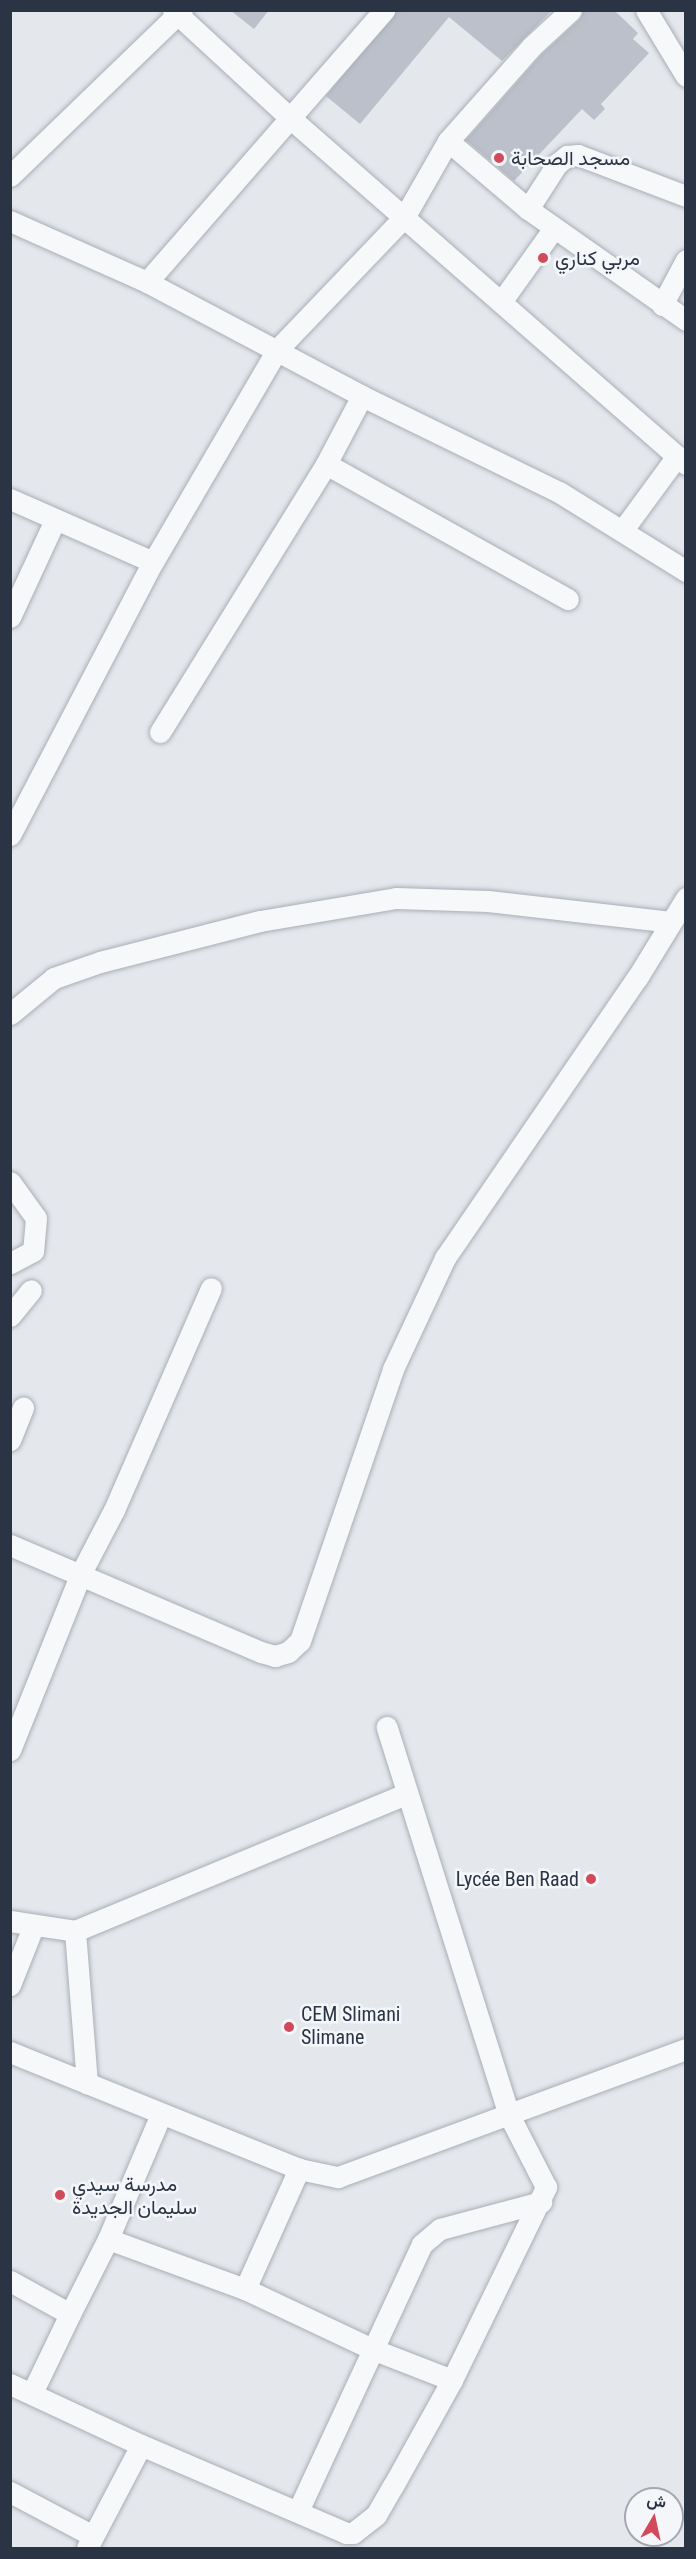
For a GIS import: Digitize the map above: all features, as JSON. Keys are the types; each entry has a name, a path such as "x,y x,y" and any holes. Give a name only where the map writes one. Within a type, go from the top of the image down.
{"street":[{"path":"147,282 384,10"},
{"path":"10,835 153,561 277,350 405,216 448,141 532,46 571,10"},
{"path":"646,10 686,76"},
{"path":"10,176 177,12 289,117 405,216 681,460 622,531"},
{"path":"448,141 528,209 686,320"},
{"path":"528,209 557,164 567,156 578,155 686,196"},
{"path":"10,221 147,282 362,396 559,492 686,571"},
{"path":"501,302 554,228"},
{"path":"662,305 686,260"},
{"path":"160,732 326,464 362,396"},
{"path":"326,464 568,599"},
{"path":"10,499 153,561"},
{"path":"10,616 55,520"},
{"path":"10,1014 54,978 100,962 260,921 396,898 488,901 671,922"},
{"path":"10,1545 261,1652 275,1656 288,1652 300,1641 393,1369 445,1258 638,978 686,898"},
{"path":"10,1182 36,1218 33,1251 10,1263"},
{"path":"12,1740 81,1574 114,1510 211,1288"},
{"path":"10,1316 32,1290"},
{"path":"10,1440 23,1407"},
{"path":"10,2384 141,2445 346,2532 353,2533 376,2515 393,2486 452,2380 541,2202 546,2187 543,2176 509,2115 406,1794 387,1727"},
{"path":"10,1921 33,1927 75,1931 406,1794"},
{"path":"10,1985 33,1927"},
{"path":"75,1931 87,2084"},
{"path":"10,2052 299,2169 329,2177 348,2175 686,2049"},
{"path":"32,2393 108,2239 161,2114"},
{"path":"245,2289 299,2169"},
{"path":"298,2511 372,2349 429,2236 440,2229 541,2202"},
{"path":"108,2239 245,2289 372,2349 452,2380"},
{"path":"10,2281 70,2314"},
{"path":"10,2492 90,2542 141,2445"}],"building":[{"path":"230,10 269,10 254,29"},
{"path":"396,10 552,10 502,61 449,17 360,124 326,96"},
{"path":"583,10 614,10 638,33 633,39 649,53 601,104 605,109 594,120 582,109 514,181 466,140 541,55 580,19"}],"place":[{"name":"مسجد الصحابة","path":"499,158"},
{"name":"مربي كناري","path":"543,258"},
{"name":"Lycée Ben Raad","path":"591,1879"},
{"name":"CEM Slimani Slimane","path":"289,2027"},
{"name":"مدرسة سيدي سليمان الجديدة","path":"60,2195"}]}
